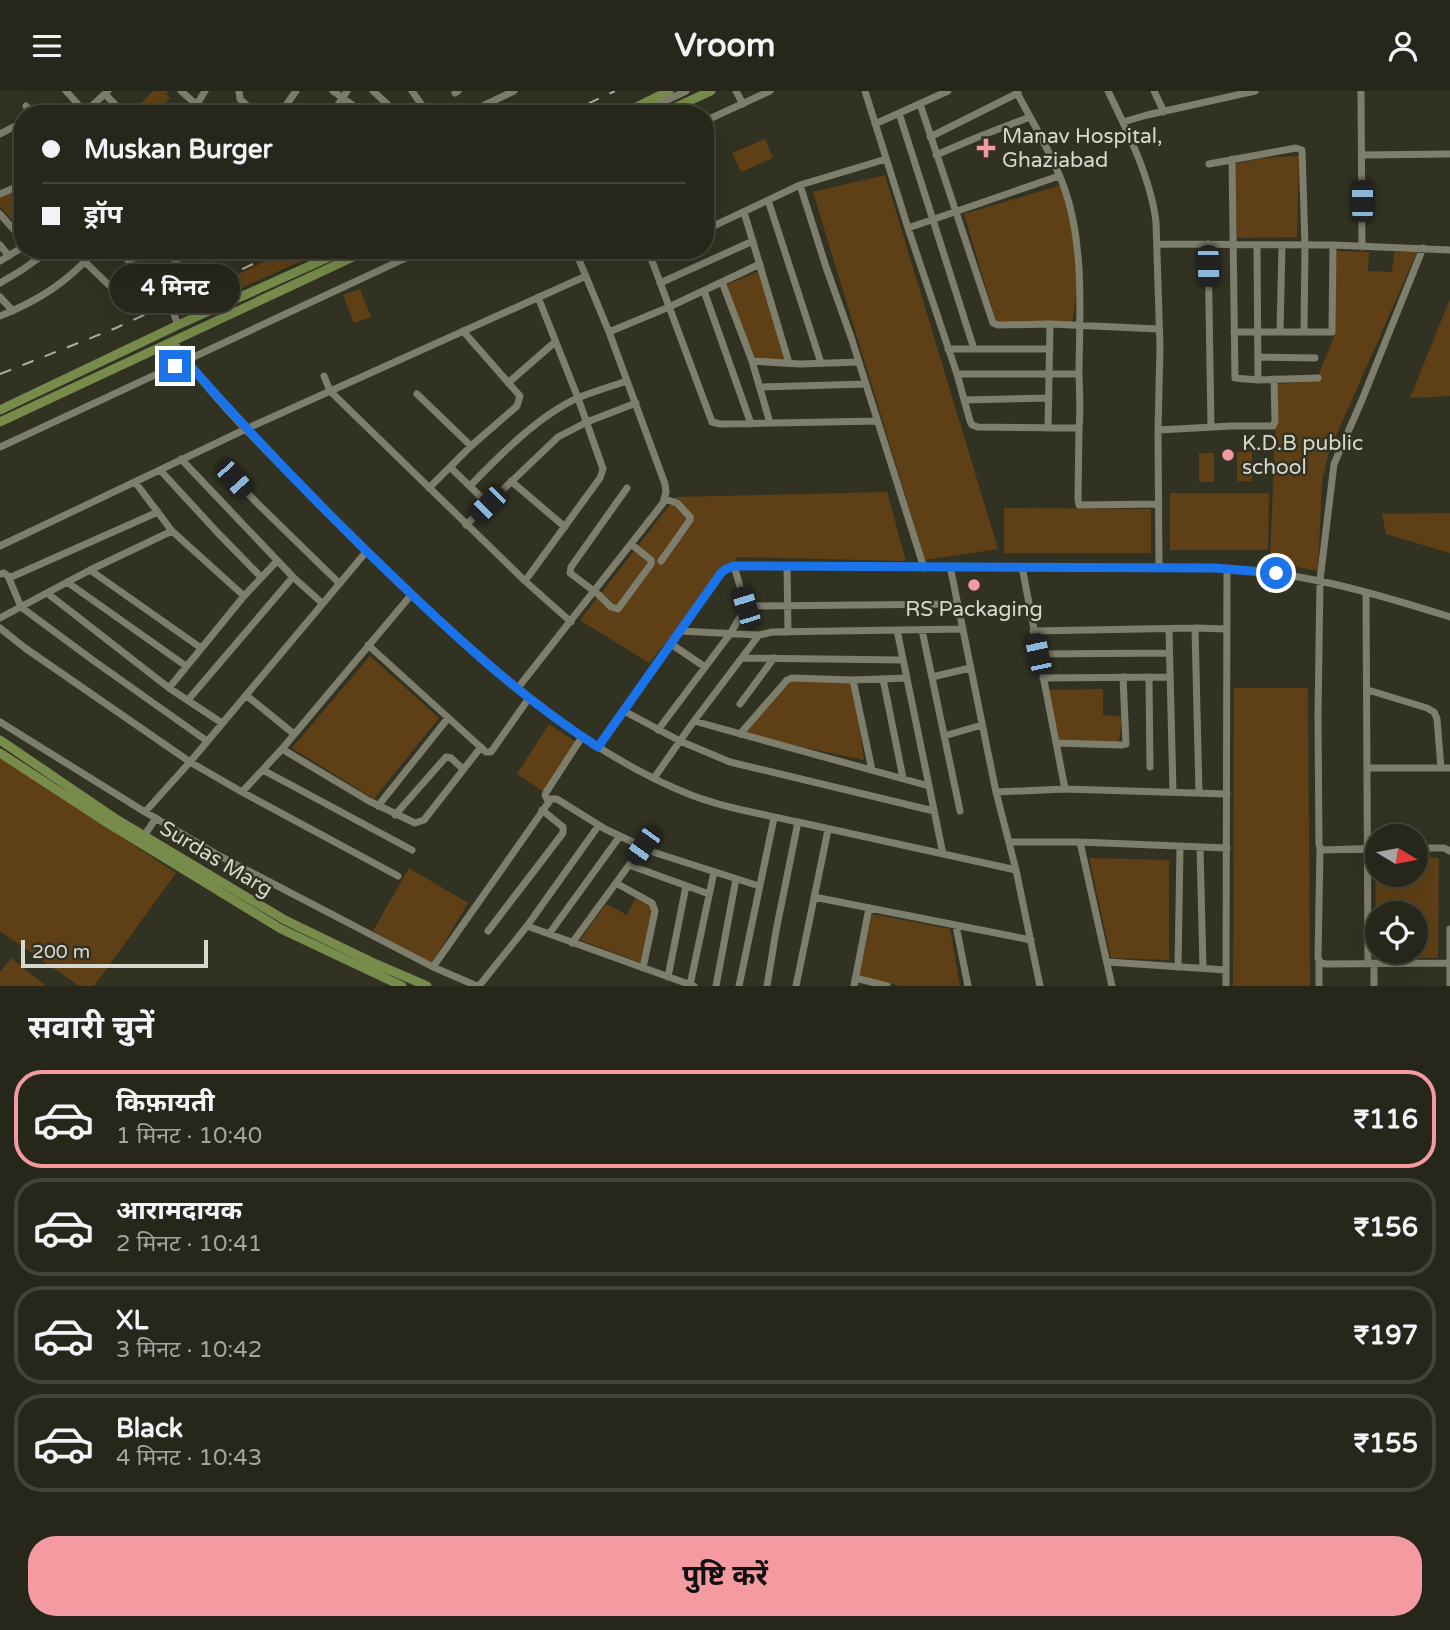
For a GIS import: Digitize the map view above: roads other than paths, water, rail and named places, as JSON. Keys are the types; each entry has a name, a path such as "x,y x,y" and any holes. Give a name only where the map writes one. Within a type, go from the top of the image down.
{"main road":[{"path":"640,105 669,91"},
{"path":"681,105 711,91"},
{"path":"0,410 178,325 333,259"},
{"path":"0,422 262,300 336,259"},
{"path":"258,289 262,300"},
{"path":"92,366 97,377"},
{"name":"Surdas Marg","path":"0,740 281,929 402,986"},
{"name":"Surdas Marg","path":"0,753 109,824 190,869 285,920 427,986"}],"street":[{"path":"66,91 81,105"},
{"path":"181,91 197,104 205,91"},
{"path":"333,91 345,94"},
{"path":"373,91 388,105"},
{"path":"485,105 514,91"},
{"path":"657,105 686,91"},
{"path":"736,91 743,104"},
{"path":"714,117 770,91"},
{"path":"865,91 970,421 975,426 1079,428"},
{"path":"875,124 948,91"},
{"path":"1108,91 1123,122 1153,204 1159,329 1159,568"},
{"path":"1154,91 1164,112"},
{"path":"1123,122 1252,91"},
{"path":"1361,91 1362,247"},
{"path":"93,105 107,92"},
{"path":"930,137 1017,92 1059,176 1069,207 1075,241 1080,325 1079,505 1159,504"},
{"path":"920,104 993,323 1159,329"},
{"path":"900,113 974,349"},
{"path":"936,155 1030,117"},
{"path":"1209,164 1296,148 1302,150 1304,332"},
{"path":"1362,155 1450,154"},
{"path":"714,226 800,185 886,159"},
{"path":"1232,159 1235,378 1318,378"},
{"path":"908,228 1059,176"},
{"path":"800,185 924,568"},
{"path":"768,200 821,363"},
{"path":"744,212 789,363"},
{"path":"0,214 14,230"},
{"path":"714,259 753,241"},
{"path":"1157,244 1333,245 1450,250"},
{"path":"1208,244 1211,427"},
{"path":"0,245 9,255"},
{"path":"1257,245 1258,380"},
{"path":"1280,332 1282,245"},
{"path":"1234,332 1332,332 1333,245"},
{"path":"1319,986 1320,580 1334,464 1423,248"},
{"path":"0,261 14,252"},
{"path":"0,283 37,259"},
{"path":"0,316 42,297 88,259"},
{"path":"127,259 165,290"},
{"path":"177,259 168,274 165,290 178,325"},
{"path":"0,447 404,259"},
{"path":"517,689 665,499 665,484 636,403 579,259"},
{"path":"651,259 712,422 751,424 877,421"},
{"path":"660,283 713,259"},
{"path":"85,262 114,290"},
{"path":"609,332 760,264"},
{"path":"0,546 181,459 586,275"},
{"path":"722,282 752,361 770,423"},
{"path":"704,291 751,424"},
{"path":"0,297 13,311"},
{"path":"525,582 602,474 602,463 538,297"},
{"path":"1048,428 1050,324"},
{"path":"429,488 517,406 520,396 463,331"},
{"path":"173,341 186,361 246,429 411,595 517,689 582,737 654,778 714,803 1016,870"},
{"path":"508,383 555,342"},
{"path":"948,349 1050,349"},
{"path":"1258,356 1315,358"},
{"path":"752,361 859,362"},
{"path":"957,374 1079,374"},
{"path":"324,376 330,391 525,582 571,622"},
{"path":"1158,430 1273,426 1275,379"},
{"path":"470,486 545,417 578,398 627,381"},
{"path":"760,387 866,384"},
{"path":"416,394 471,446"},
{"path":"964,400 1049,398"},
{"path":"466,524 550,443 587,422 636,403"},
{"path":"181,459 277,561 322,603"},
{"path":"450,467 488,504"},
{"path":"160,470 261,577"},
{"path":"234,479 340,583"},
{"path":"511,481 565,527"},
{"path":"135,482 172,531 244,596"},
{"path":"627,488 569,571 614,609 621,606 652,560 631,544"},
{"path":"662,561 690,520 677,503 665,499"},
{"path":"9,578 158,513"},
{"path":"0,618 90,570 172,531"},
{"path":"145,812 366,551"},
{"path":"169,688 244,596 277,561"},
{"path":"658,730 730,634 746,607 734,566"},
{"path":"598,747 721,573 734,566 1227,568 1320,580 1450,617"},
{"path":"787,566 788,632"},
{"path":"950,566 996,792 1016,870 1040,986"},
{"path":"1022,567 1065,789"},
{"path":"1226,986 1227,568"},
{"path":"90,570 201,648"},
{"path":"0,574 6,574 9,578 22,607 207,741"},
{"path":"188,700 293,577"},
{"path":"67,582 186,666"},
{"path":"1366,592 1367,824"},
{"path":"47,593 169,688 222,723"},
{"path":"242,792 282,749 411,595"},
{"path":"746,607 957,604"},
{"path":"0,628 190,762 398,876"},
{"path":"1195,628 1199,793"},
{"path":"680,631 760,635 772,632 962,629"},
{"path":"1033,632 1226,629"},
{"path":"897,630 943,854"},
{"path":"922,630 960,811"},
{"path":"1169,630 1173,792"},
{"path":"654,778 760,635"},
{"path":"671,644 705,667"},
{"path":"368,645 486,752 491,752 529,698"},
{"path":"1038,654 1169,653"},
{"path":"742,658 903,660"},
{"path":"740,704 774,658"},
{"path":"932,677 970,668"},
{"path":"1056,743 1126,744 1123,677"},
{"path":"1149,677 1150,767"},
{"path":"1043,678 1170,677"},
{"path":"740,734 788,680 907,678"},
{"path":"883,679 903,778"},
{"path":"853,680 872,770"},
{"path":"1368,690 1434,712 1437,719 1441,768"},
{"path":"246,695 294,734"},
{"path":"624,711 680,741 739,765 934,811"},
{"path":"378,806 448,718"},
{"path":"694,721 929,786"},
{"path":"0,722 218,855 433,967 478,986 527,926 599,825"},
{"path":"944,736 982,725"},
{"path":"548,801 545,795 547,791 582,737"},
{"path":"282,749 395,815 410,822 420,822 481,747"},
{"path":"395,815 446,757 463,769"},
{"path":"1368,768 1450,768"},
{"path":"263,770 412,850"},
{"path":"996,792 1065,789 1227,794"},
{"path":"433,967 551,799 557,799 599,825 656,853 759,886"},
{"path":"488,932 563,833 563,827 542,810"},
{"path":"144,836 156,818"},
{"path":"739,986 774,818"},
{"path":"767,986 798,822"},
{"path":"796,986 828,830"},
{"path":"549,934 620,836"},
{"path":"1009,842 1227,848"},
{"path":"1080,842 1112,986"},
{"path":"572,943 643,846"},
{"path":"1178,967 1180,847"},
{"path":"1200,847 1203,968"},
{"path":"1320,848 1365,848"},
{"path":"1428,848 1444,848 1450,851"},
{"path":"629,865 709,894"},
{"path":"527,926 692,985 714,872"},
{"path":"716,986 736,879"},
{"path":"616,883 652,903 654,907 643,968"},
{"path":"668,977 686,886"},
{"path":"814,897 1031,940"},
{"path":"869,908 854,982 887,986"},
{"path":"956,926 968,986"},
{"path":"1450,929 1450,986"},
{"path":"1320,961 1326,964 1365,964"},
{"path":"1108,963 1226,969"},
{"path":"1428,963 1450,963"},
{"path":"1371,964 1374,986"}],"railway":[{"path":"585,105 615,91"},
{"path":"0,374 116,328 264,259"}],"place":[{"name":"Manav Hospital, Ghaziabad","path":"986,148"},
{"name":"K.D.B public school","path":"1228,455"},
{"name":"RS Packaging","path":"974,585"}]}
